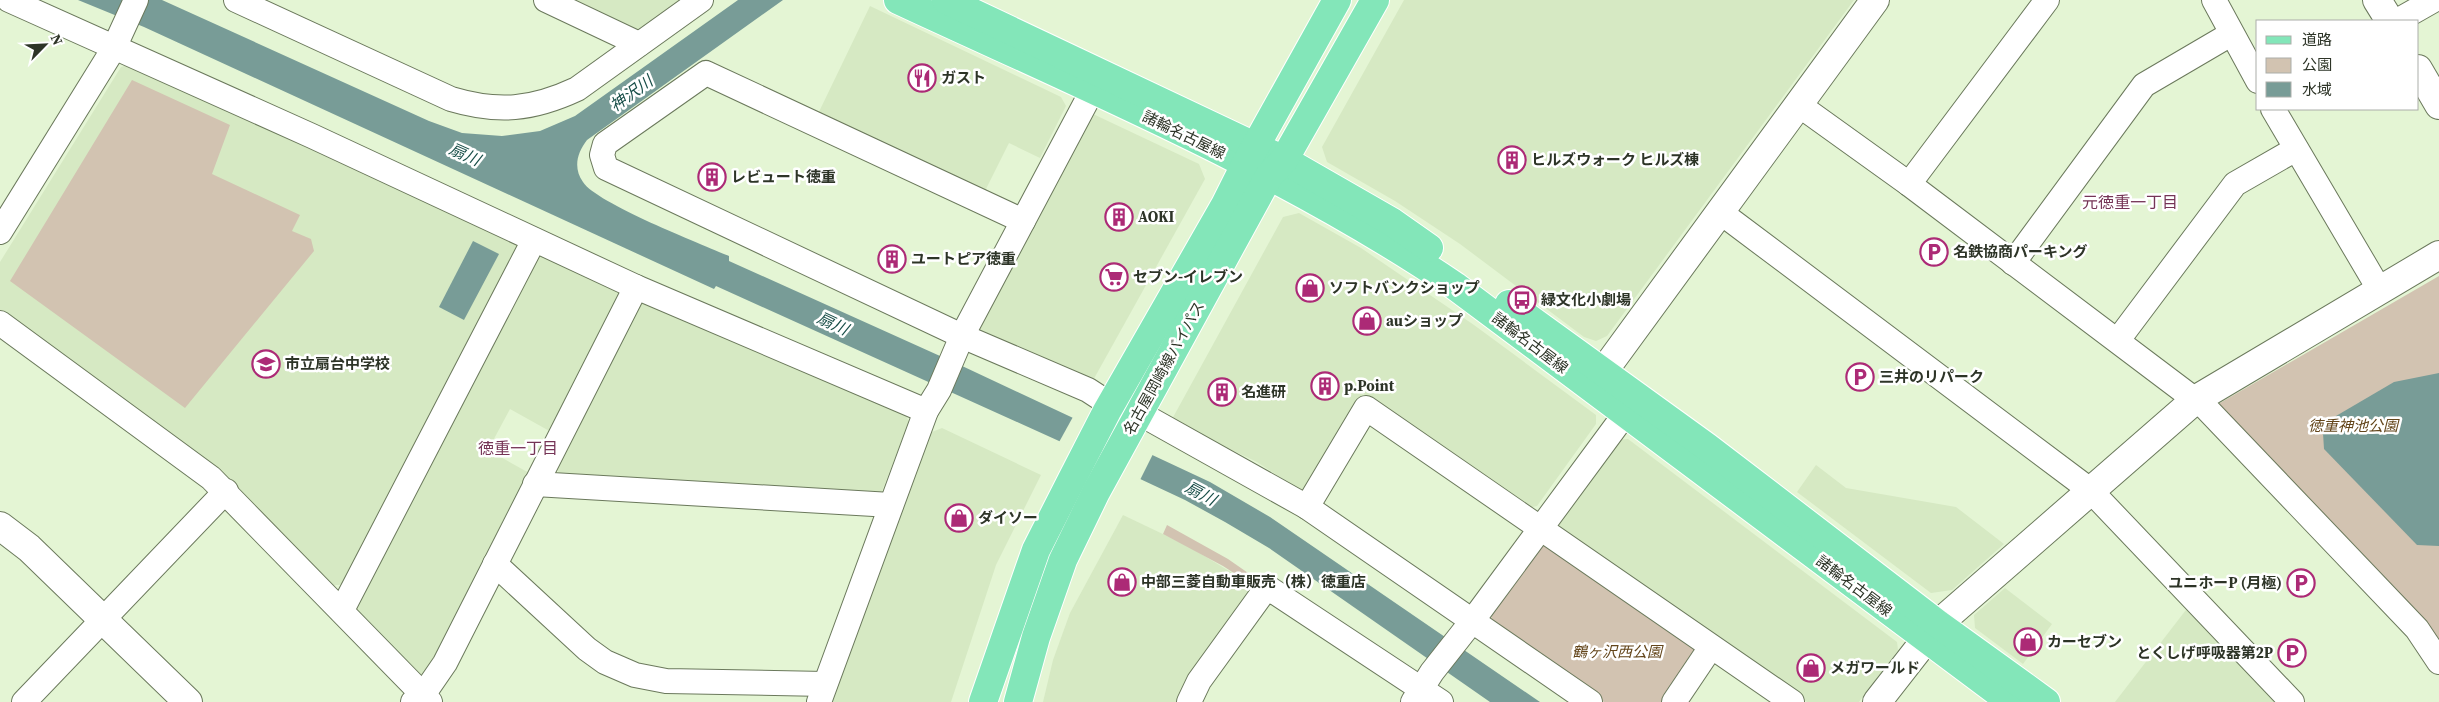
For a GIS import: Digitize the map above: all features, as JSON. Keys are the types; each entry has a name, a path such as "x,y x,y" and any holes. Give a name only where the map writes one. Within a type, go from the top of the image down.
{"main road":[{"name":"諸輪名古屋線","path":"898,0 1092,91 1250,156 1392,222 1707,447 1932,632 2012,702"},
{"name":"諸輪名古屋線","path":"946,0 1250,156"},
{"name":"名古屋岡崎線バイパス","path":"984,702 1036,550 1070,481 1109,408 1225,205 1250,156 1337,0"},
{"name":"名古屋岡崎線バイパス","path":"1018,702 1036,636 1064,560 1096,492 1277,168 1375,0"},
{"name":"諸輪名古屋線","path":"1277,168 1326,206 1416,260 1455,286 1626,414 1932,632 2046,702"}],"street":[{"path":"9,0 119,37 534,240 636,287 926,411"},
{"path":"0,232 119,37 136,0"},
{"path":"236,0 451,99 487,108 518,108 558,98 577,89 701,0"},
{"path":"546,0 639,44"},
{"path":"1603,372 1875,0"},
{"path":"1909,184 2047,0"},
{"path":"2214,0 2256,78"},
{"path":"2377,0 2389,20"},
{"path":"2399,20 2434,0"},
{"path":"2013,263 2144,85 2231,34"},
{"path":"2419,71 2439,105"},
{"path":"1023,221 706,73 605,144 602,155 606,168 958,346 1088,390 1109,408"},
{"path":"495,564 587,649 605,662 635,675 666,681 822,693 926,411 939,390 958,346 1092,91"},
{"path":"1799,105 1909,184 2118,340 2214,416 2417,629 2439,662"},
{"path":"2275,110 2379,289"},
{"path":"2118,340 2235,184 2296,149"},
{"path":"1720,212 2090,490 2292,702"},
{"path":"342,610 534,240"},
{"path":"1877,702 1932,632 2090,490 2195,400 2439,255"},
{"path":"0,323 226,491 342,610 422,700 444,663 636,287"},
{"path":"1307,507 1366,408 1792,702"},
{"path":"1189,702 1199,682 1267,587 1425,698 1436,668 1626,414"},
{"path":"1137,417 1307,507 1590,702"},
{"path":"535,484 891,505"},
{"path":"24,702 226,491"},
{"path":"0,526 29,548 188,702"},
{"path":"1674,702 1711,647"}],"shaded area":[{"path":"565,0 687,0 638,33"},
{"name":"ヒルズウォーク ヒルズ棟","path":"1404,0 1854,0 1607,336 1596,341 1584,337 1460,244 1395,201 1327,162 1322,147"},
{"path":"870,6 1061,97 1066,106 1040,158 1009,143 983,195 816,118"},
{"name":"市立扇台中学校","path":"131,64 515,243 518,251 346,584 329,586 222,472 0,311 0,262 121,67"},
{"path":"1093,114 1199,164 1205,179 1091,384 982,336 978,325"},
{"path":"1299,213 1361,248 1474,325 1596,415 1596,424 1537,506 1528,508 1363,394 1309,490 1301,491 1257,462 1171,421 1283,217"},
{"path":"545,251 616,283 621,296 553,433 510,409 488,450 531,474 427,676 415,676 357,615 354,604 533,257"},
{"path":"646,299 905,413 909,422 882,491 876,495 563,479 554,465 634,303"},
{"path":"942,428 1041,475 996,565 951,702 829,702 927,434"},
{"path":"1628,439 1897,642 1898,650 1859,702 1807,702 1559,533 1556,520 1617,440"},
{"path":"1816,465 1846,488 1956,507 2004,544 1952,590 1931,593 1797,492"},
{"path":"1123,515 1188,546 1257,588 1182,702 1043,702 1053,660 1070,613"},
{"path":"2005,588 2052,624 2023,664 1975,628 1974,615"},
{"path":"2189,606 2284,702 2115,702"}],"green space":[{"path":"132,80 230,125 212,174 300,215 292,231 311,239 314,251 185,408 10,281"},
{"name":"徳重神池公園","path":"2439,276 2439,650 2219,407 2220,403"},
{"path":"1167,525 1228,559 1261,582 1257,588 1223,566 1163,534"},
{"name":"鶴ヶ沢西公園","path":"1549,545 1696,647 1697,656 1665,702 1604,702 1492,623 1491,614 1539,546"}],"water":[{"path":"78,0 162,0 429,121 462,133 502,136 540,131 575,116 738,0 783,0 587,140 579,155 577,166 583,182 607,201 729,256 729,261 960,365 1210,482 1270,517 1540,702 1490,702 1269,548 1185,500 716,286 714,289 144,27"},
{"path":"473,241 499,254 464,320 439,307"},
{"path":"2439,373 2439,546 2417,545 2324,449 2323,433 2336,416 2394,382"}],"pier":[{"path":"1074,415 1154,452 1139,482 1058,444"}],"place":[{"name":"ガスト","path":"922,78"},
{"name":"ヒルズウォーク ヒルズ棟","path":"1512,160"},
{"name":"レビュート徳重","path":"712,177"},
{"name":"AOKI","path":"1119,217"},
{"name":"名鉄協商パーキング","path":"1934,252"},
{"name":"ユートピア徳重","path":"892,259"},
{"name":"セブン-イレブン","path":"1114,277"},
{"name":"ソフトバンクショップ","path":"1310,288"},
{"name":"緑文化小劇場","path":"1522,300"},
{"name":"auショップ","path":"1367,321"},
{"name":"市立扇台中学校","path":"266,364"},
{"name":"三井のリパーク","path":"1860,377"},
{"name":"p.Point","path":"1325,386"},
{"name":"名進研","path":"1222,392"},
{"name":"ダイソー","path":"959,518"},
{"name":"中部三菱自動車販売（株）徳重店","path":"1122,582"},
{"name":"ユニホーP (月極)","path":"2301,583"},
{"name":"カーセブン","path":"2028,642"},
{"name":"とくしげ呼吸器第2P","path":"2292,653"},
{"name":"メガワールド","path":"1811,668"}],"district":[{"name":"元徳重一丁目","path":"2130,202"},
{"name":"徳重一丁目","path":"518,448"}],"water label":[{"name":"神沢川","path":"631,93"},
{"name":"扇川","path":"465,154"},
{"name":"扇川","path":"833,323"},
{"name":"扇川","path":"1201,493"}]}
